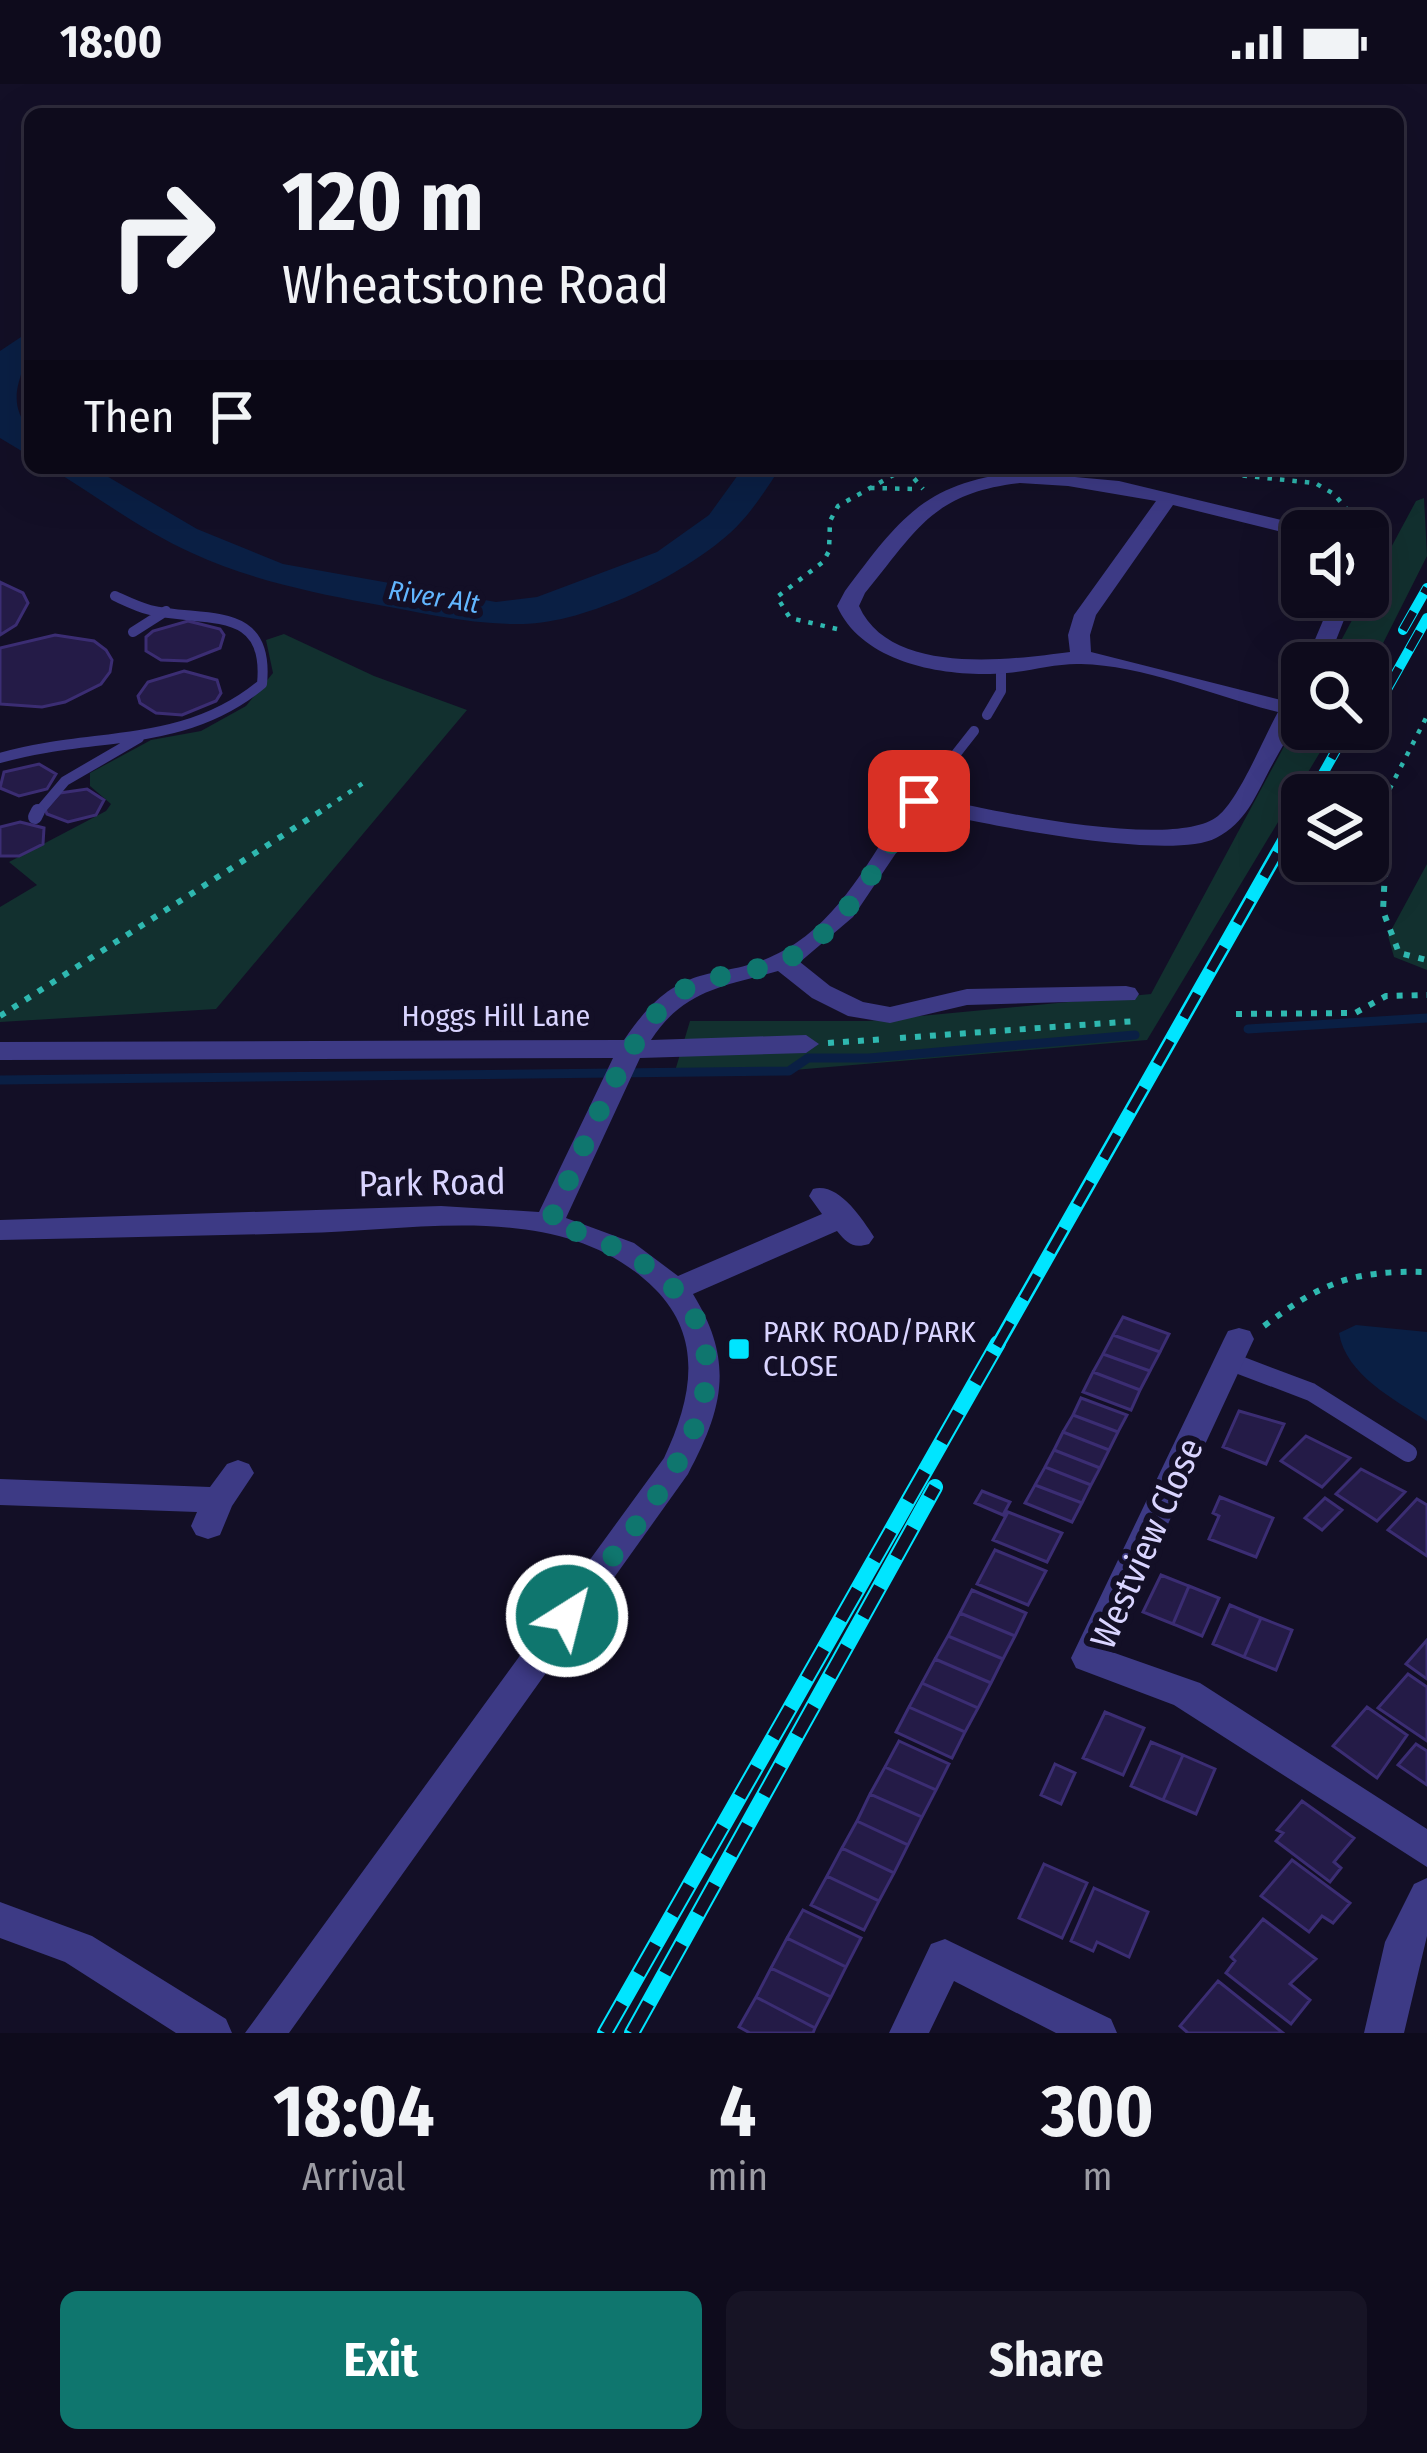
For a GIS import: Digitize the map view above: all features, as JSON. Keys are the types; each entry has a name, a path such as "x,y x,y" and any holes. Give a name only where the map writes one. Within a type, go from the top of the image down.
{"street":[{"path":"1281,526 1046,476 997,477 956,489 930,505 855,591 848,606 859,629 899,649 977,668 1081,657 1138,664 1193,686 1281,697"},
{"path":"1081,657 1078,635 1085,615 1166,500"},
{"path":"549,1223 632,1048 667,1002 715,976 782,962 831,928 919,801 981,817 1159,839 1205,836 1232,817 1281,727"},
{"path":"782,962 821,992 857,1010 890,1015 967,997 1126,994"},
{"name":"Hoggs Hill Lane","path":"0,1051 806,1044"},
{"path":"265,2033 677,1465 704,1400 705,1355 697,1324 679,1288 841,1217"},
{"name":"Park Road","path":"0,1230 515,1218 602,1238 651,1265 679,1288"},
{"name":"Westview Close","path":"1234,1350 1088,1658 1187,1694 1265,1740 1427,1850"},
{"path":"0,1492 221,1500"},
{"path":"1384,2033 1404,1942 1427,1896"},
{"path":"0,1920 78,1949 212,2033"},
{"path":"909,2033 945,1957 1097,2033"}],"lane":[{"path":"0,758 72,740 200,727 224,717 262,684 266,655 259,639 241,626 219,616 166,611 116,596"},
{"path":"134,632 166,611"},
{"path":"987,715 1001,691 1001,667"},
{"path":"919,801 974,731"},
{"path":"34,817 55,790 144,736"},
{"path":"1234,1350 1408,1453"}],"path":[{"path":"859,629 803,624 790,618 778,597 782,589 826,560 833,514 896,474"},
{"path":"867,489 927,491 911,474"},
{"path":"1192,474 1270,476 1316,484 1334,492 1348,510"},
{"path":"1427,716 1389,790 1383,910 1399,953 1427,960"},
{"path":"0,1016 166,914 363,783"},
{"path":"1237,1014 1354,1012 1387,996 1427,995"},
{"path":"806,1044 1136,1021"},
{"path":"1234,1350 1332,1279 1372,1271 1427,1272"}],"green space":[{"path":"1424,498 1427,556 1384,642 1340,642 1353,618 1389,618 1389,551 1416,501"},
{"path":"284,634 374,676 467,710 216,1009 0,1022 0,907 37,885 9,862 106,811 111,804 90,786 90,773 151,740 201,731 246,706 273,673 266,640"},
{"path":"1282,750 1321,750 1307,774 1281,774 1281,817 1147,1040 782,1071 675,1071 690,1021 868,1021 1151,994"},
{"path":"1427,864 1427,970 1394,957 1388,936"}],"water":[{"path":"24,335 17,405 24,422 24,452 0,438 0,351"},
{"name":"River Alt","path":"60,474 103,474 197,529 283,564 496,602 537,597 657,552 709,515 739,474 776,474 737,526 686,565 604,606 548,622 484,622 301,589 234,570 156,534"},
{"path":"1356,1325 1427,1332 1427,1421 1373,1385 1351,1361 1339,1333"}],"building":[{"path":"0,582 23,593 28,603 16,625 0,635"},
{"path":"188,621 220,629 224,635 220,648 187,661 161,660 146,651 146,637 153,631"},
{"path":"55,635 94,641 106,650 112,660 101,684 65,702 42,707 0,704 0,648"},
{"path":"184,671 217,680 221,693 216,701 182,715 156,713 140,703 138,696 148,682"},
{"path":"39,764 56,774 47,789 19,796 0,788 4,772"},
{"path":"87,789 104,800 96,815 68,822 47,814 45,809 60,793"},
{"path":"20,822 44,828 43,844 19,856 0,856 0,827"},
{"path":"1123,1317 1169,1334 1160,1352 1113,1335"},
{"path":"1113,1335 1160,1352 1150,1371 1103,1354"},
{"path":"1103,1354 1150,1371 1140,1390 1093,1372"},
{"path":"1093,1372 1140,1390 1131,1410 1083,1392"},
{"path":"1081,1398 1127,1415 1118,1432 1073,1415"},
{"path":"1239,1411 1284,1424 1266,1464 1223,1447"},
{"path":"1073,1415 1118,1432 1109,1450 1063,1432"},
{"path":"1063,1432 1109,1450 1100,1468 1054,1450"},
{"path":"1306,1436 1350,1458 1322,1487 1281,1461"},
{"path":"1054,1450 1100,1468 1091,1485 1045,1467"},
{"path":"1045,1467 1091,1485 1082,1503 1035,1485"},
{"path":"1361,1469 1405,1492 1377,1521 1336,1494"},
{"path":"1035,1485 1082,1503 1072,1522 1025,1503"},
{"path":"982,1491 1010,1502 1003,1515 975,1503"},
{"path":"1220,1497 1273,1518 1256,1557 1209,1539 1219,1516 1213,1513"},
{"path":"1325,1498 1342,1510 1322,1530 1305,1518"},
{"path":"1417,1499 1427,1505 1427,1556 1388,1530"},
{"path":"1008,1512 1062,1533 1047,1562 993,1540"},
{"path":"995,1550 1046,1571 1028,1605 977,1584"},
{"path":"1161,1575 1189,1586 1173,1624 1143,1612"},
{"path":"1189,1586 1219,1598 1202,1636 1173,1624"},
{"path":"972,1590 1026,1613 1015,1636 960,1613"},
{"path":"1230,1605 1261,1618 1244,1657 1213,1644"},
{"path":"960,1613 1015,1636 1003,1659 948,1636"},
{"path":"1261,1618 1292,1630 1276,1670 1244,1657"},
{"path":"948,1636 1003,1659 991,1683 935,1659"},
{"path":"1427,1640 1427,1679 1406,1664"},
{"path":"935,1659 991,1683 978,1708 922,1683"},
{"path":"1408,1674 1427,1687 1427,1741 1378,1708"},
{"path":"922,1683 978,1708 965,1732 909,1707"},
{"path":"909,1707 965,1732 952,1758 896,1732"},
{"path":"1367,1707 1407,1735 1377,1778 1333,1746"},
{"path":"1105,1712 1144,1728 1123,1775 1083,1758"},
{"path":"899,1741 949,1764 936,1790 885,1767"},
{"path":"1151,1742 1183,1755 1163,1800 1131,1786"},
{"path":"1416,1744 1427,1751 1427,1785 1398,1765"},
{"path":"1183,1755 1215,1769 1196,1814 1163,1800"},
{"path":"1055,1764 1075,1773 1061,1804 1041,1795"},
{"path":"885,1767 936,1790 922,1817 870,1794"},
{"path":"870,1794 922,1817 908,1845 857,1821"},
{"path":"1302,1801 1354,1838 1334,1862 1341,1868 1330,1882 1276,1841 1283,1833 1277,1830"},
{"path":"857,1821 908,1845 894,1873 842,1848"},
{"path":"842,1848 894,1873 879,1901 827,1876"},
{"path":"1292,1860 1350,1903 1333,1923 1322,1916 1309,1932 1261,1896"},
{"path":"1044,1864 1087,1883 1062,1938 1019,1918"},
{"path":"827,1876 879,1901 864,1930 811,1905"},
{"path":"1094,1888 1148,1912 1129,1957 1097,1942 1093,1951 1071,1941"},
{"path":"803,1910 861,1938 846,1967 787,1938"},
{"path":"1263,1919 1316,1959 1290,1984 1310,2000 1291,2024 1226,1973 1235,1961 1231,1957"},
{"path":"787,1938 846,1967 831,1997 771,1968"},
{"path":"771,1968 831,1997 815,2028 756,1997"},
{"path":"1218,1981 1283,2033 1188,2033 1180,2026"},
{"path":"756,1997 815,2028 813,2033 750,2033 739,2027"}],"waterway":[{"path":"1248,1029 1427,1018"},
{"path":"0,1080 789,1071 808,1058 869,1058 1135,1035"}],"railway":[{"path":"1403,630 1427,588"},
{"path":"1389,686 1427,618"},
{"path":"1323,774 1336,750"},
{"path":"997,1346 1281,846"},
{"path":"605,2033 998,1343"},
{"path":"632,2033 935,1487"}],"place":[{"name":"PARK ROAD/PARK CLOSE","path":"739,1349"}],"route":[{"path":"567,1616 677,1465 704,1400 705,1355 697,1324 679,1288 651,1265 602,1238 549,1223 632,1048 667,1002 715,976 782,962 831,928 919,801"}]}
